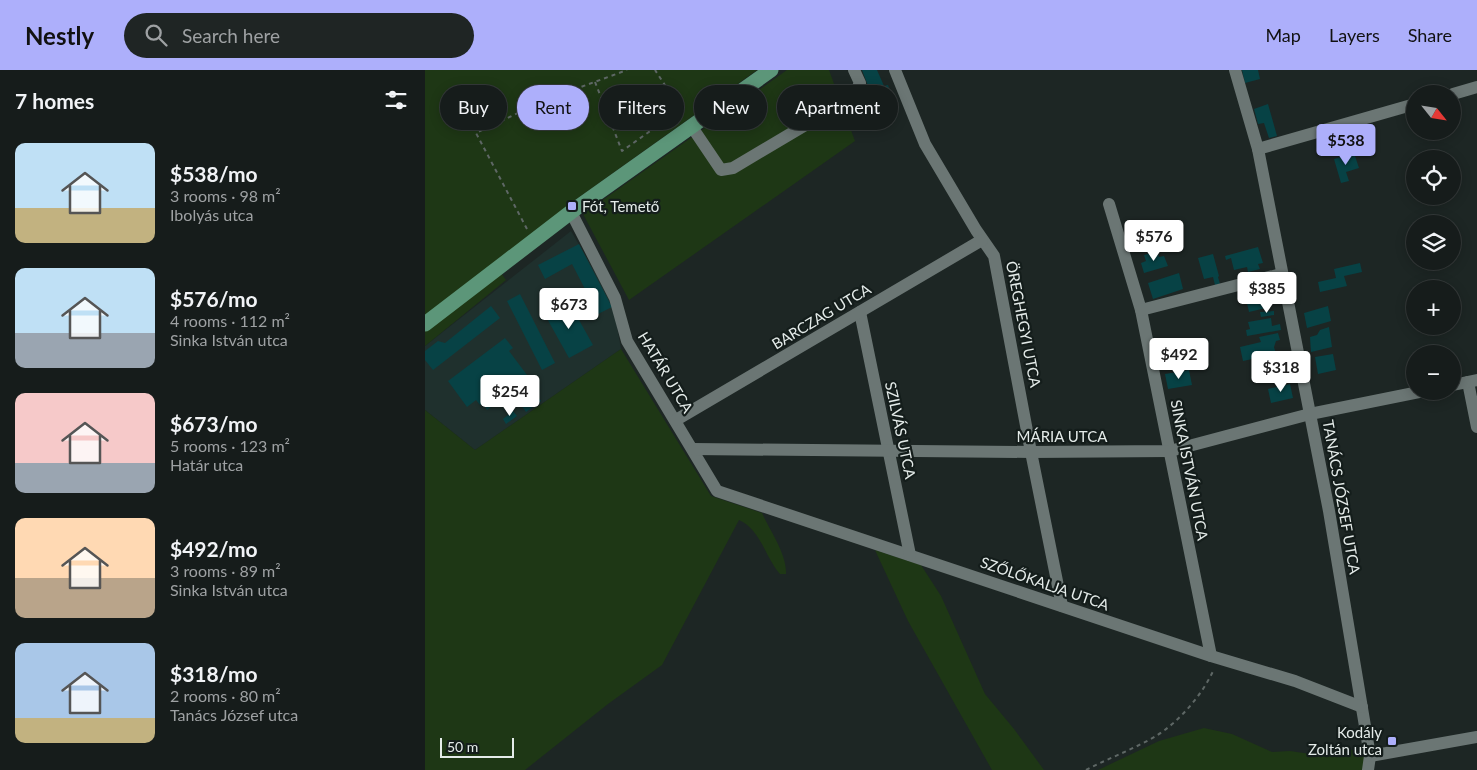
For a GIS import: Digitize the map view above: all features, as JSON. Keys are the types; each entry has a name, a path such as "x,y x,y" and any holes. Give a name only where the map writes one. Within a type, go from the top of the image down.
{"main road":[{"path":"425,324 534,239 771,70"}],"street":[{"path":"854,70 860,83 859,85"},
{"name":"ÖREGHEGYI UTCA","path":"895,70 925,144 982,240 994,256 1062,606"},
{"name":"TANÁCS JÓZSEF UTCA","path":"1235,70 1258,149 1281,274 1311,414 1362,707 1369,756 1368,770"},
{"path":"1461,92 1477,87"},
{"path":"1258,149 1406,107"},
{"path":"692,127 721,170 733,168 797,130"},
{"name":"SINKA ISTVÁN UTCA","path":"1109,204 1141,310 1215,657"},
{"name":"HATÁR UTCA","path":"571,212 615,298 627,341 717,490"},
{"name":"BARCZAG UTCA","path":"676,420 982,240"},
{"path":"1141,310 1281,274"},
{"name":"SZILVÁS UTCA","path":"860,312 910,555"},
{"path":"1473,381 1477,427"},
{"name":"MÁRIA UTCA","path":"693,449 1031,452 1170,451 1311,414 1406,395"},
{"name":"SZŐLŐKALJA UTCA","path":"717,490 1215,657 1295,681 1362,707"},
{"path":"1369,756 1477,737"}],"path":[{"path":"534,239 522,221 476,133 543,101 627,70"},
{"path":"595,82 622,151 670,117 682,111 655,70"},
{"path":"1086,770 1154,737 1174,722 1210,677 1215,657"}],"shaded area":[{"path":"571,231 613,303 621,349 475,450 425,410 425,346"}],"green space":[{"path":"425,70 757,70 736,85 694,85 694,115 684,122 684,85 599,85 599,130 673,130 571,203 494,263 506,280 425,346"},
{"path":"787,70 829,70 834,85 777,85 777,130 851,130 855,141 629,300 583,214 702,130 767,130 766,85"},
{"path":"621,349 711,496 762,513 781,551 786,566 786,574 780,574 753,530 739,520 662,665 608,704 525,770 425,770 425,410 475,450"},
{"path":"875,550 921,565 941,596 985,694 1044,770 992,770 908,621"},
{"path":"1204,728 1232,734 1272,752 1290,751 1331,755 1364,747 1365,770 1098,770 1159,741"}],"building":[{"path":"862,70 877,70 884,85 868,85"},
{"path":"1242,70 1258,70 1260,79 1245,83"},
{"path":"1268,104 1277,136 1269,138 1264,123 1258,124 1254,109"},
{"path":"1354,153 1359,168 1346,172 1349,181 1341,183 1334,159"},
{"path":"579,244 612,307 598,314 572,264 545,279 538,265"},
{"path":"1258,247 1263,263 1258,264 1260,269 1248,272 1247,267 1234,270 1231,258 1226,260 1225,256"},
{"path":"1157,251 1159,257 1164,256 1168,266 1144,273 1141,263 1146,261 1144,255"},
{"path":"1213,254 1220,284 1215,285 1213,277 1204,279 1198,258"},
{"path":"1360,263 1362,272 1344,276 1347,286 1320,292 1318,282 1336,278 1334,269"},
{"path":"1179,273 1183,289 1153,299 1148,283"},
{"path":"520,294 555,363 542,370 507,301"},
{"path":"1266,294 1270,307 1249,312 1246,299"},
{"path":"569,302 593,345 569,358 545,315"},
{"path":"491,306 500,318 433,370 425,360 425,351 438,341 445,343"},
{"path":"1328,306 1331,321 1307,328 1304,313"},
{"path":"1274,311 1274,315 1261,317 1260,312"},
{"path":"1271,318 1272,326 1280,324 1281,330 1247,336 1246,330 1250,329 1248,322"},
{"path":"1329,327 1332,347 1311,352 1310,337 1317,335 1320,330"},
{"path":"1278,333 1280,340 1276,341 1274,347 1276,354 1243,361 1240,347 1261,342 1259,337"},
{"path":"505,338 513,348 509,351 530,379 487,410 483,404 480,405 476,400 467,407 448,381"},
{"path":"1183,348 1186,363 1163,367 1160,353"},
{"path":"1333,354 1336,370 1318,374 1315,357"},
{"path":"1280,363 1282,376 1262,381 1259,368"},
{"path":"1189,370 1192,385 1168,389 1165,374"},
{"path":"1290,384 1293,398 1271,403 1268,389"},
{"path":"536,394 541,401 526,412 521,405"},
{"path":"513,411 517,416 506,424 503,419"}],"place":[{"name":"Fót, Temető","path":"572,206"},
{"name":"Kodály Zoltán utca","path":"1392,741"}]}
